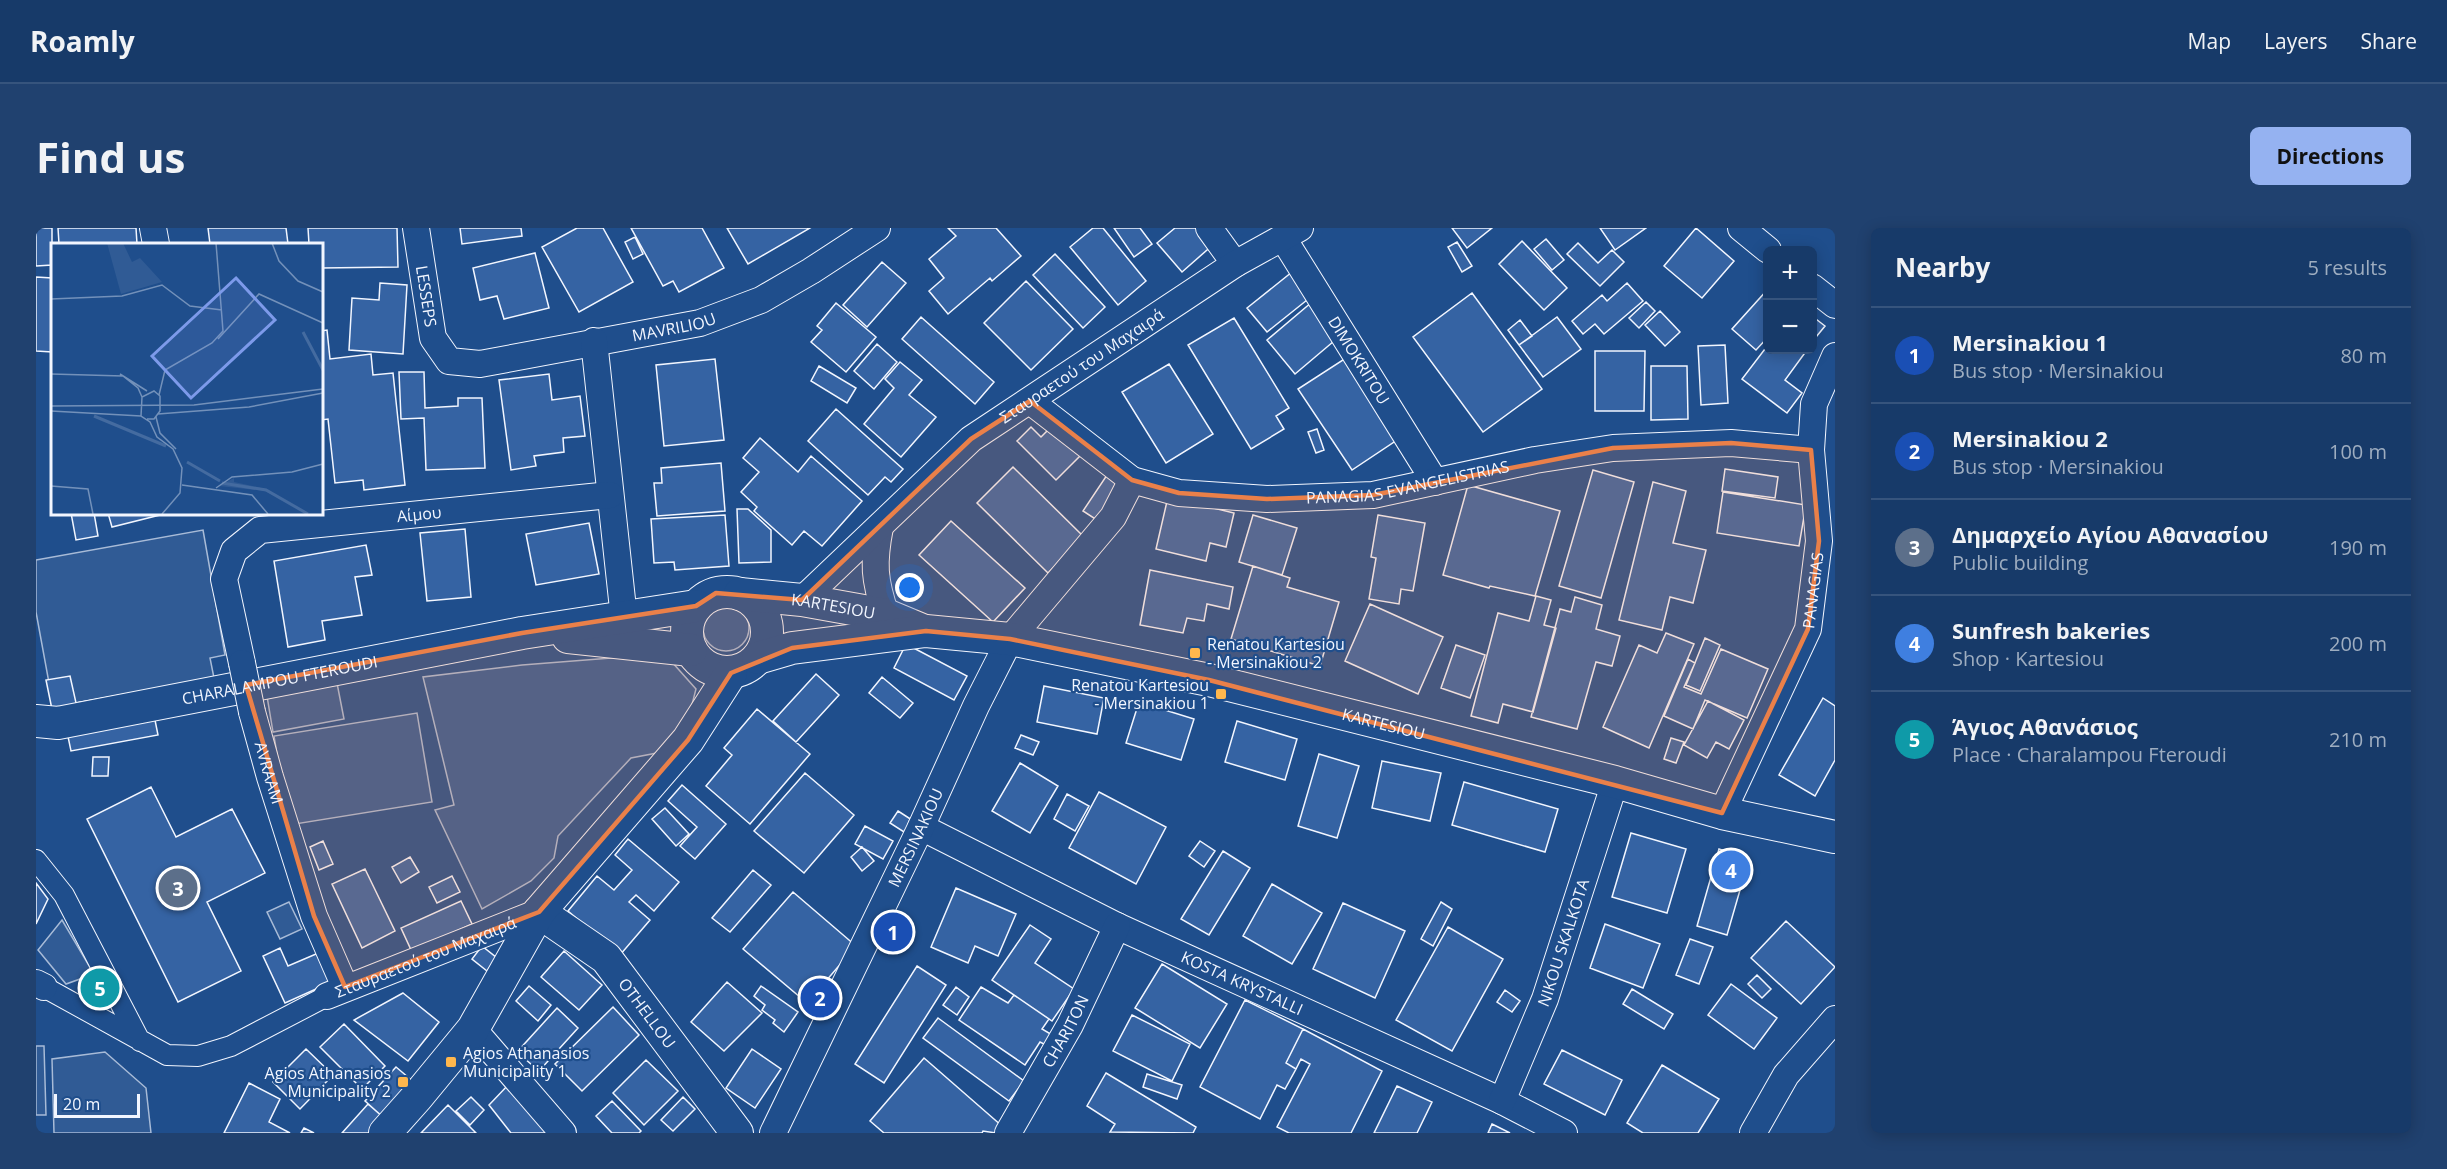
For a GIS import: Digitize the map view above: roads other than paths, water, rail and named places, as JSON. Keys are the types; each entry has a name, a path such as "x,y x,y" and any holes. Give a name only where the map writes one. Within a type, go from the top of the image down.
{"street":[{"path":"153,228 156,243"},
{"name":"LESSEPS","path":"416,228 433,338 449,361"},
{"name":"MAVRILIOU","path":"449,361 480,364 700,323 761,300 877,228"},
{"path":"1209,228 1235,264"},
{"path":"1741,228 1763,246"},
{"name":"Σταυραετού του Μαχαιρά","path":"802,600 971,440 1235,264 1292,233"},
{"name":"DIMOKRITOU","path":"1292,233 1435,482"},
{"path":"1817,291 1835,305"},
{"path":"594,341 624,618"},
{"name":"PANAGIAS","path":"1722,813 1808,629 1819,541 1811,450 1814,404 1835,356"},
{"name":"PANAGIAS EVANGELISTRIAS","path":"1030,401 1132,480 1179,493 1267,499 1373,495 1535,460 1613,448 1731,443 1811,450"},
{"name":"MERSINAKIOU","path":"773,1133 1010,639 1113,517 1132,480"},
{"name":"Αίμου","path":"234,551 260,530 610,495"},
{"path":"880,527 874,556 877,587 886,615"},
{"name":"AVRAAM","path":"234,551 224,579 252,712 336,992"},
{"path":"728,591 751,599 760,609 766,621 766,641 758,658 741,670 730,672 718,672 698,660 691,650 687,627 696,606 705,598 728,591"},
{"name":"KARTESIOU","path":"740,594 802,600 886,615 926,631"},
{"name":"CHARALAMPOU FTEROUDI","path":"36,721 58,723 522,633 696,606"},
{"name":"KARTESIOU","path":"758,658 792,648 926,631 1010,639 1209,680 1615,782 1722,813 1835,837"},
{"name":"CHARALAMPOU FTEROUDI","path":"522,633 691,650"},
{"name":"Σταυραετού του Μαχαιρά","path":"40,985 167,1055 198,1056 231,1046 336,992 538,912 688,740 730,672"},
{"name":"NIKOU SKALKOTA","path":"1502,1101 1545,999 1615,782"},
{"name":"KOSTA KRYSTALLI","path":"921,827 1117,926 1502,1101 1564,1133"},
{"path":"36,860 64,896 140,1041"},
{"path":"384,1133 473,1029 538,912"},
{"name":"OTHELLOU","path":"538,912 606,958 737,1133"},
{"name":"CHARITON","path":"1008,1133 1070,1025 1117,926"},
{"path":"1753,1133 1786,1075 1835,1019"},
{"path":"473,1029 563,1133"}],"place":[{"name":"Renatou Kartesiou - Mersinakiou 2","path":"1195,653"},
{"name":"Renatou Kartesiou - Mersinakiou 1","path":"1221,694"},
{"name":"Sunfresh bakeries","path":"1731,870"},
{"name":"Δημαρχείο Αγίου Αθανασίου","path":"178,888"},
{"name":"Mersinakiou 1","path":"893,932"},
{"name":"Άγιος Αθανάσιος","path":"100,988"},
{"name":"Mersinakiou 2","path":"820,998"},
{"name":"Agios Athanasios Municipality 1","path":"451,1062"},
{"name":"Agios Athanasios Municipality 2","path":"403,1082"}]}
